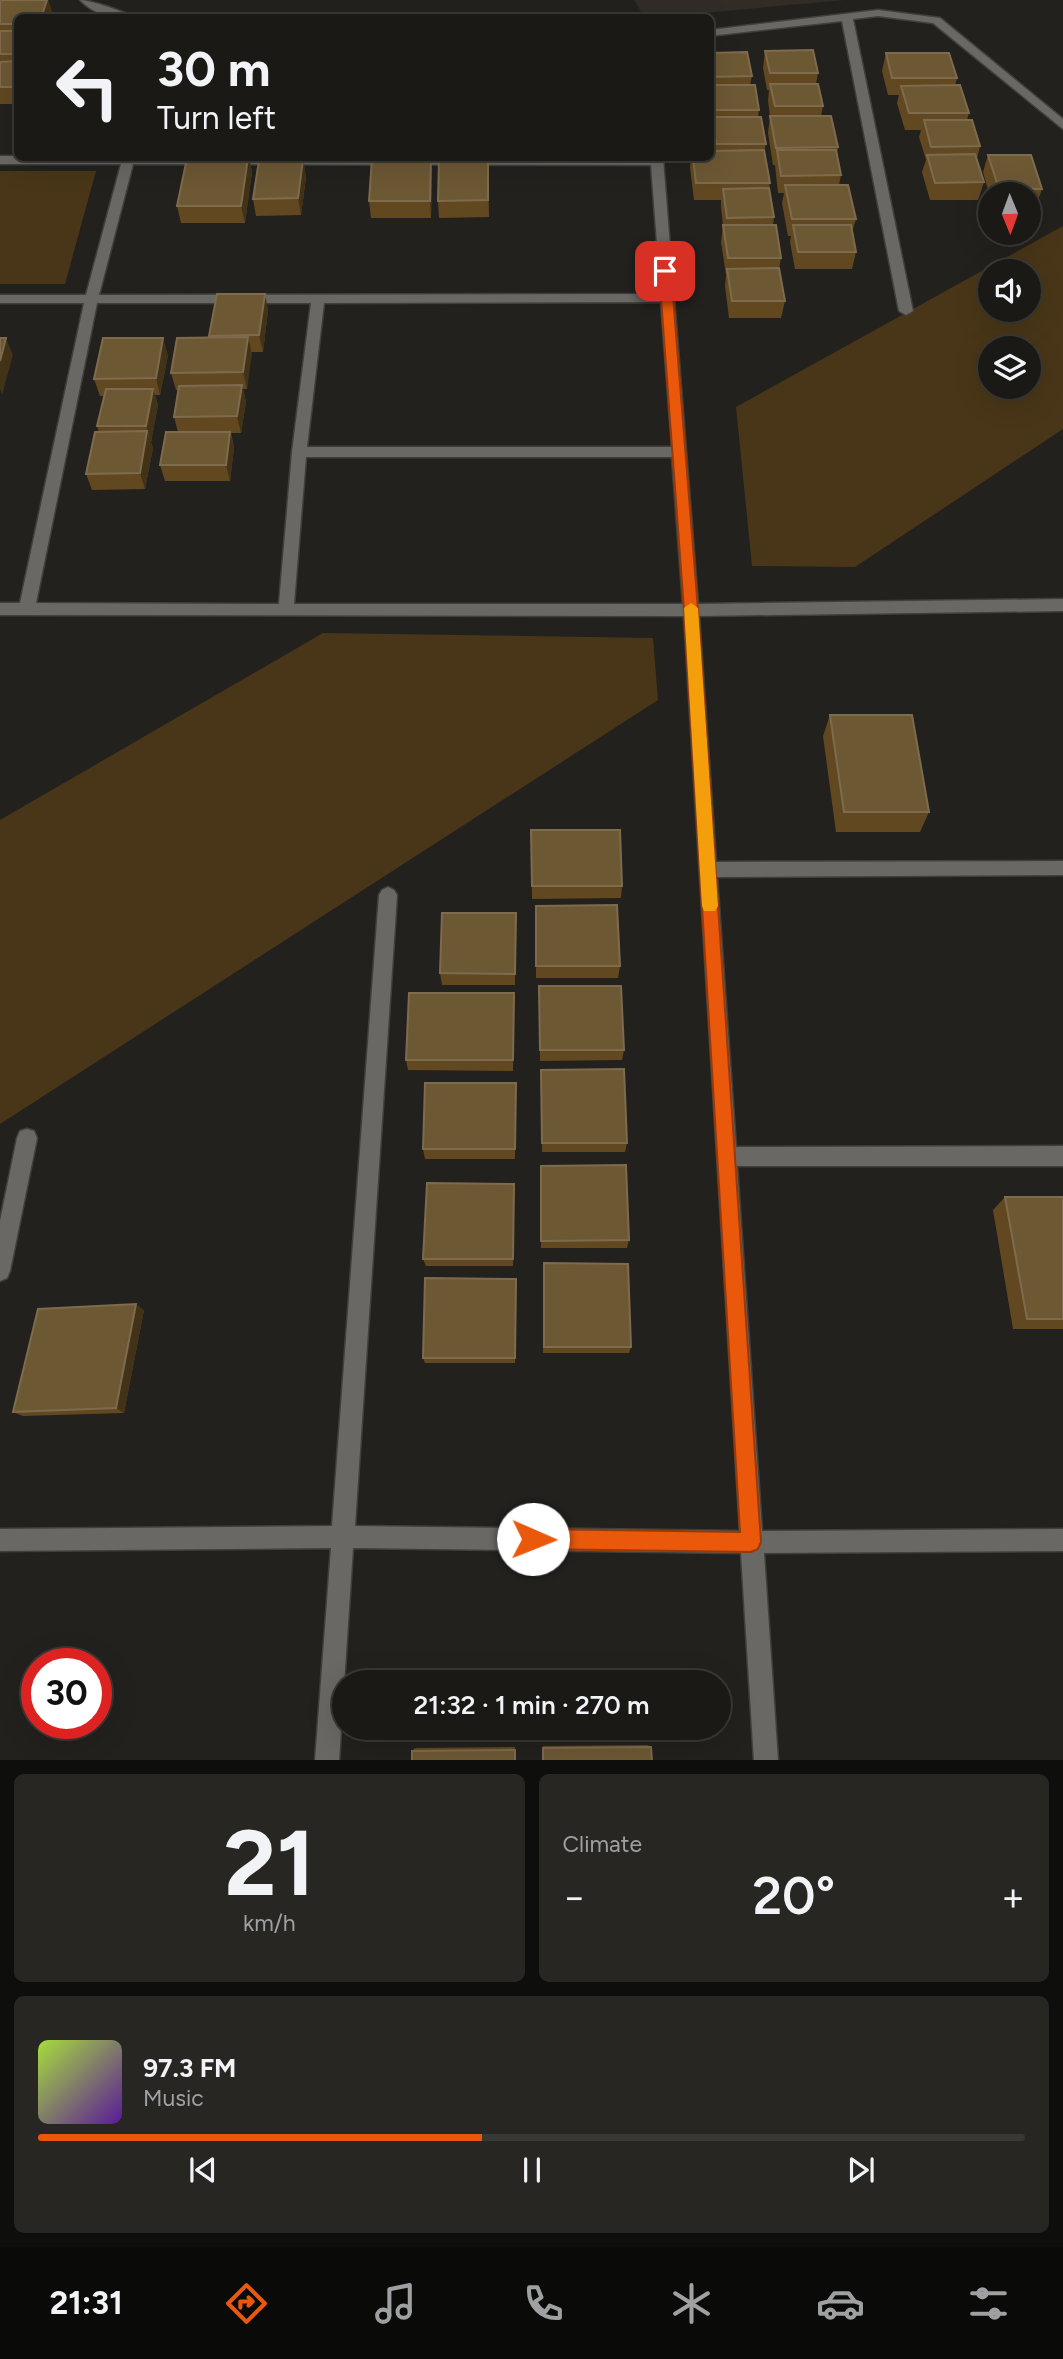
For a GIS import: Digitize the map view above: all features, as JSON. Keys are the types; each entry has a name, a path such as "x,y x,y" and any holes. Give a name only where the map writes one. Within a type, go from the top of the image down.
{"street":[{"path":"85,0 97,9 115,14"},
{"path":"714,33 878,13 936,20 1063,125"},
{"path":"847,16 906,311"},
{"path":"27,608 91,299 128,161"},
{"path":"657,161 691,610 766,1760"},
{"path":"0,299 667,298"},
{"path":"286,610 299,452 318,299"},
{"path":"299,452 679,452"},
{"path":"0,609 691,610 1063,605"},
{"path":"708,870 1063,868"},
{"path":"327,1760 388,895"},
{"path":"0,1271 27,1138"},
{"path":"726,1157 1063,1156"},
{"path":"0,1540 343,1537 751,1542 1063,1540"}],"shaded area":[{"path":"634,0 845,0 692,14 642,14"},
{"path":"0,171 96,171 65,284 0,284"},
{"path":"1063,226 1063,429 855,567 752,566 736,407 978,273 978,322 1041,322 1041,259 1003,259 1029,245 1041,245 1041,238"},
{"path":"323,633 653,638 658,700 0,1124 0,820"}],"building":[{"path":"0,0 47,0 42,14 14,14 14,24 0,24"},
{"path":"0,31 14,31 14,54 0,54"},
{"path":"813,50 818,73 770,73 765,51"},
{"path":"747,52 752,76 714,77 714,53"},
{"path":"886,53 949,53 957,78 892,78"},
{"path":"14,61 14,87 0,87 0,62"},
{"path":"770,84 818,84 823,106 775,106"},
{"path":"714,85 755,85 759,110 714,110"},
{"path":"960,85 969,113 909,113 901,86"},
{"path":"770,116 831,116 838,147 776,148"},
{"path":"714,117 761,117 766,144 716,144"},
{"path":"924,120 972,120 980,146 931,147"},
{"path":"764,150 770,183 696,183 693,161 714,161 714,151"},
{"path":"777,150 836,150 841,175 781,176"},
{"path":"975,154 984,182 935,183 927,155"},
{"path":"988,155 1031,155 1040,182 997,182"},
{"path":"186,161 248,161 241,206 177,206"},
{"path":"259,161 303,161 298,198 253,199"},
{"path":"372,161 431,161 430,201 369,201"},
{"path":"439,161 488,161 488,200 438,201"},
{"path":"785,185 848,185 856,219 792,219"},
{"path":"769,188 774,217 727,218 723,189"},
{"path":"723,225 776,225 781,258 728,258"},
{"path":"793,225 851,225 856,252 798,252"},
{"path":"779,268 785,301 732,301 727,269"},
{"path":"217,294 265,294 259,335 209,336"},
{"path":"248,337 243,372 171,373 177,338"},
{"path":"0,338 6,338 0,361"},
{"path":"103,338 163,338 156,378 94,379"},
{"path":"242,385 237,416 174,417 179,386"},
{"path":"106,389 153,389 146,426 97,426"},
{"path":"147,431 140,473 86,474 95,432"},
{"path":"166,432 230,432 226,465 160,465"},
{"path":"830,715 912,715 929,812 844,812"},
{"path":"531,830 620,830 622,886 532,886"},
{"path":"617,905 620,966 536,966 536,906"},
{"path":"442,913 516,913 515,974 440,973"},
{"path":"539,986 621,986 624,1050 540,1050"},
{"path":"409,993 514,993 513,1060 406,1060"},
{"path":"624,1069 627,1143 542,1143 541,1070"},
{"path":"425,1083 516,1083 515,1149 423,1149"},
{"path":"626,1165 629,1240 541,1241 541,1166"},
{"path":"427,1183 514,1184 513,1259 423,1259"},
{"path":"1005,1197 1063,1197 1063,1319 1027,1319"},
{"path":"544,1263 628,1264 631,1347 544,1347"},
{"path":"425,1278 516,1279 515,1358 423,1358"},
{"path":"136,1304 116,1408 13,1412 38,1309"},
{"path":"651,1747 652,1760 543,1760 543,1748"},
{"path":"515,1750 515,1760 412,1760 412,1751"}],"slow traffic":[{"path":"691,608 710,906"}],"route":[{"path":"533,1539 751,1542 691,610 665,271"}]}
